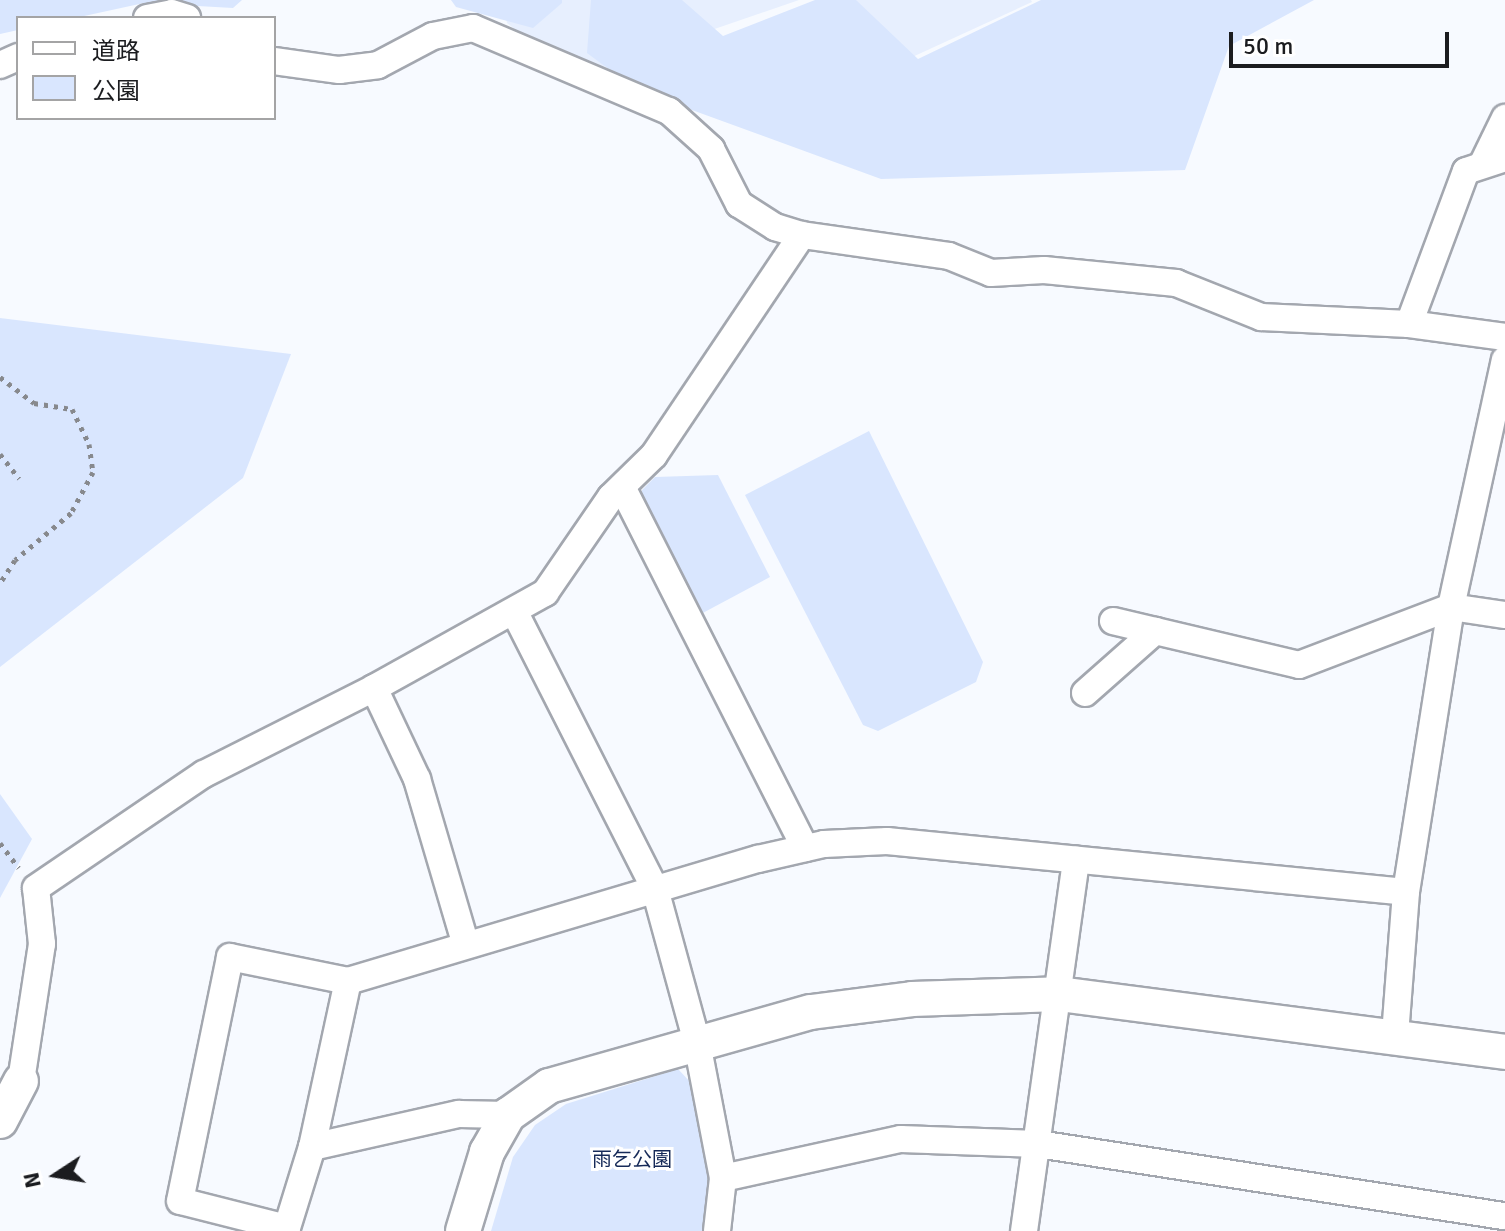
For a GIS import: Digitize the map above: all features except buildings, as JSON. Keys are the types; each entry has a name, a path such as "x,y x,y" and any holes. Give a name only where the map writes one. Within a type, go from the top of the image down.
{"street":[{"path":"157,16 172,13 181,16"},
{"path":"276,61 339,70 378,65 433,36 473,28 669,111 711,149 739,204 775,227 802,235 949,256 991,273 1044,270 1176,283 1261,317 1409,324 1505,337"},
{"path":"1409,324 1466,171 1495,160 1505,118"},
{"path":"0,1121 21,1081 42,944 36,888 204,774 374,688 545,593 622,487 654,455 802,235"},
{"path":"1395,1035 1406,892 1451,607 1505,360"},
{"path":"622,487 805,848"},
{"path":"1113,621 1299,665 1451,607 1505,615"},
{"path":"514,611 655,889 697,1043 723,1178 717,1231"},
{"path":"1085,693 1155,631"},
{"path":"374,688 417,779 466,945"},
{"path":"348,981 312,1147 287,1230 180,1201 230,957 348,981 655,889 805,848 887,841 1406,892"},
{"path":"1024,1231 1076,860"},
{"path":"463,1231 487,1152 508,1115 549,1086 825,1010 912,999 1059,994 1395,1035 1505,1052"},
{"path":"312,1147 459,1114 508,1115"},
{"path":"723,1178 901,1139 1038,1144 1505,1216"}],"path":[{"path":"0,377 34,403 72,409 89,444 93,472 71,513 15,560 0,583"},
{"path":"0,454 19,478"}],"shaded area":[{"path":"503,0 799,0 595,70 541,50 507,23"},
{"path":"846,0 1031,0 1032,2 908,59"}],"green space":[{"path":"0,0 242,0 233,8 144,3 84,16 16,16 16,30 0,34"},
{"path":"451,0 562,0 562,3 533,28 456,7"},
{"path":"591,0 682,0 723,36 815,0 856,0 918,59 1041,0 1314,0 1229,46 1185,170 881,179 637,90 587,53"},
{"path":"0,318 291,354 243,478 0,667"},
{"path":"869,431 983,662 976,682 878,731 863,725 745,495"},
{"path":"718,475 770,577 699,615 641,504 642,490 655,477"},
{"path":"0,794 32,839 0,898"},
{"name":"雨乞公園","path":"678,1069 692,1084 709,1169 703,1231 491,1231 513,1157 535,1125 566,1104"}]}
